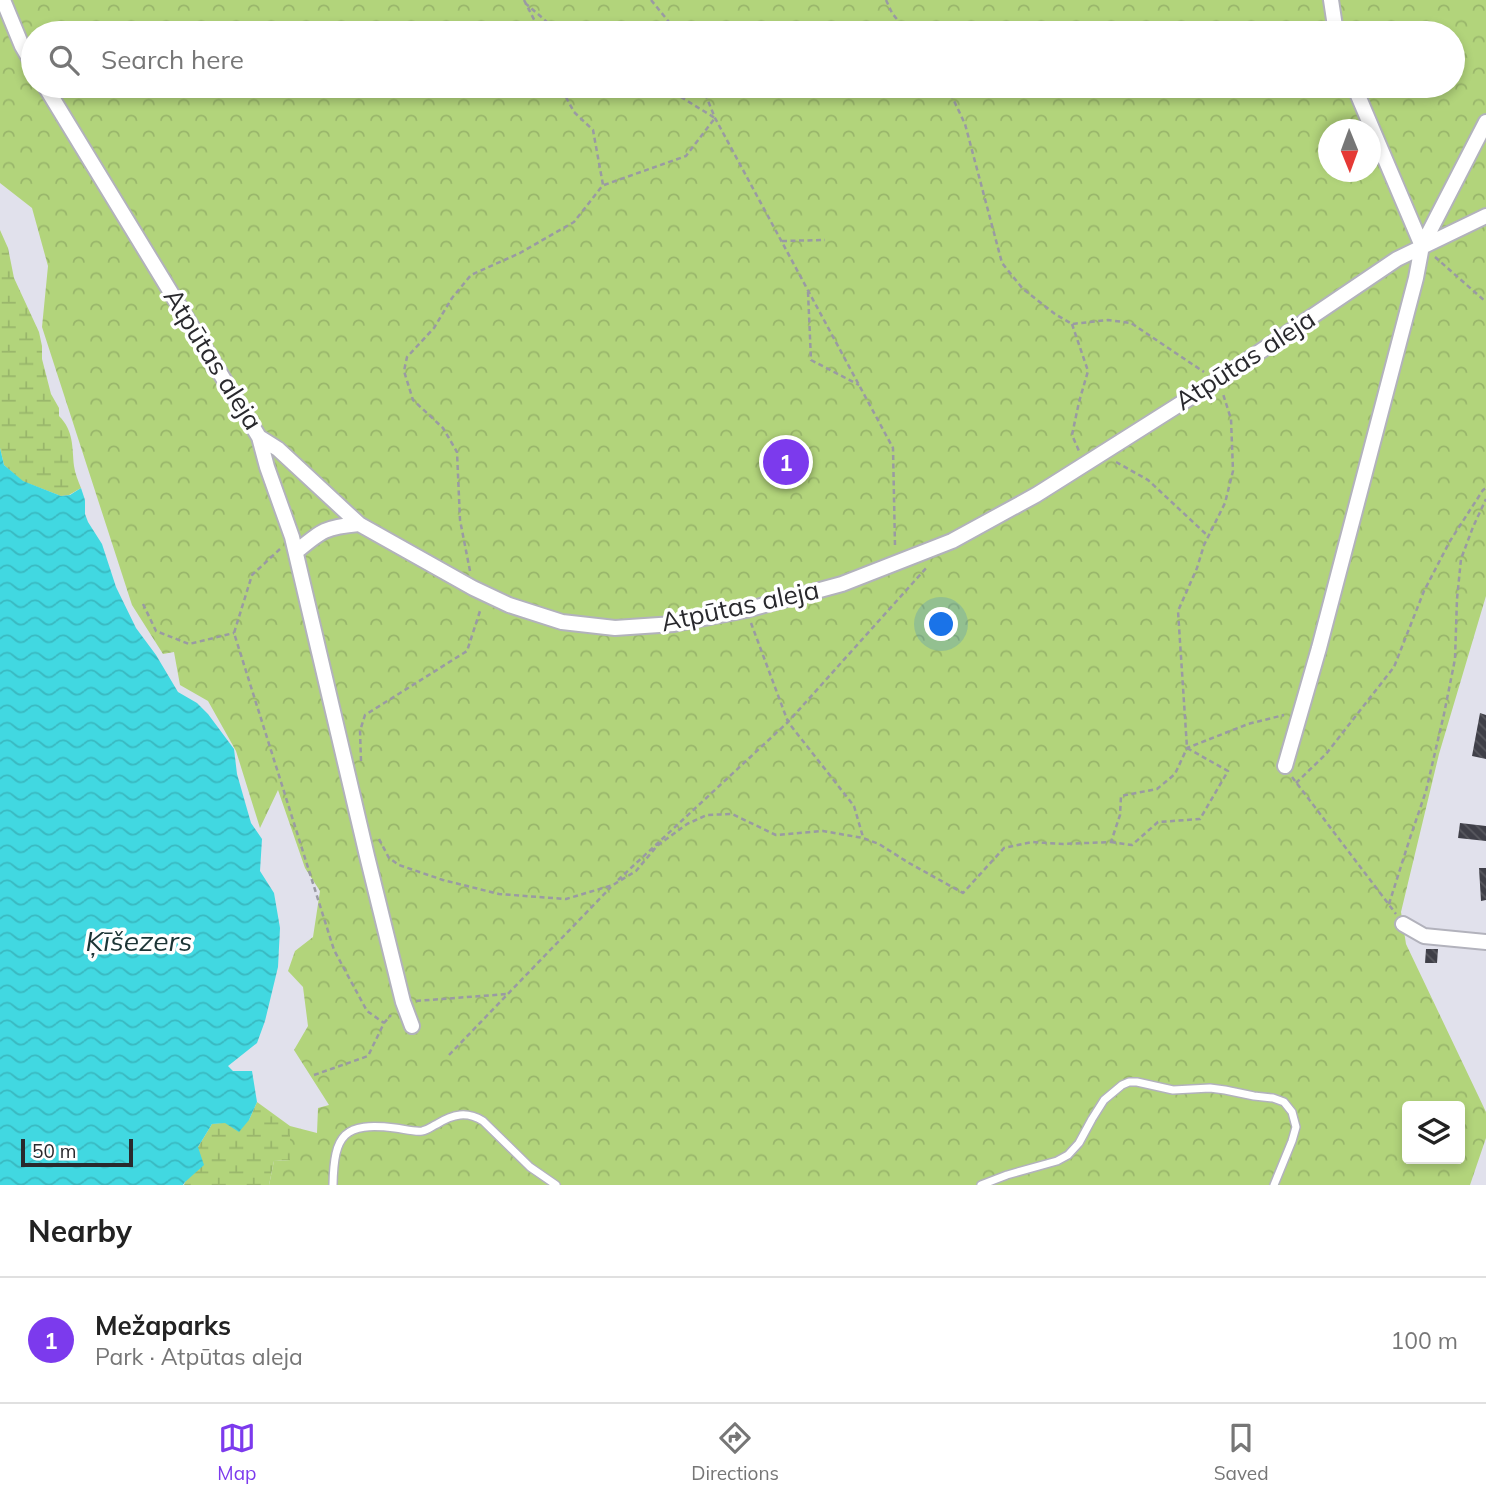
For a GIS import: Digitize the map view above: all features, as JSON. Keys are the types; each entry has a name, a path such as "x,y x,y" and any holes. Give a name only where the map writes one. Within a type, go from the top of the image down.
{"street":[{"path":"3,0 21,44"},
{"path":"1331,0 1334,21"},
{"name":"Atpūtas aleja","path":"52,98 259,437 278,449 359,524 473,588 509,605 562,622 615,628 674,624 746,610 842,584 951,541 1036,495 1101,454 1218,380 1397,259 1486,216"},
{"path":"1359,98 1422,246"},
{"path":"1284,766 1319,648 1413,291 1422,246 1486,122"},
{"path":"259,437 294,545 403,1002 412,1026"},
{"path":"294,545 337,526 359,524"},
{"path":"1403,924 1424,936 1486,942"}],"lane":[{"path":"981,1185 1068,1156 1080,1143 1095,1112 1108,1096 1129,1082 1173,1090 1226,1090 1284,1102 1292,1112 1296,1127 1274,1185"},
{"path":"333,1185 338,1146 351,1130 365,1126 423,1131 460,1114 471,1115 483,1121 530,1167 556,1185"}],"path":[{"path":"651,0 668,21"},
{"path":"886,0 898,21"},
{"path":"525,1 535,21"},
{"path":"525,1 547,21"},
{"path":"566,98 574,112 593,130 603,185"},
{"path":"682,98 715,118"},
{"path":"707,98 715,118 893,448 896,564"},
{"path":"953,98 965,124 1002,263 1023,289 1072,324 1108,320 1131,323 1218,380 1231,419 1233,471 1226,503 1204,545 1178,611 1187,748 1175,774 1157,789 1121,796 1120,815 1111,842"},
{"path":"361,771 360,731 365,715 467,651 480,611 460,520 457,452 443,429 413,400 404,371 407,357 434,328 452,298 471,275 520,253 574,222 603,185 686,156 715,118"},
{"path":"781,241 825,240"},
{"path":"1422,246 1486,302"},
{"path":"807,289 811,360 859,385"},
{"path":"1072,324 1088,371 1072,435 1084,464"},
{"path":"1101,454 1148,480 1209,536"},
{"path":"1296,783 1326,754 1394,667 1424,591 1450,541 1486,488"},
{"path":"1389,904 1426,791 1455,659 1461,559 1486,499"},
{"path":"294,545 252,575 234,633 334,950 367,1011 384,1023"},
{"path":"449,1055 613,885 788,722 933,561"},
{"path":"143,604 156,631 189,644 234,633"},
{"path":"746,610 788,722 854,806 863,838"},
{"path":"1187,748 1248,724 1300,711"},
{"path":"379,839 389,858 399,865 443,880 499,894 566,899 613,885 636,871 657,846 687,824 707,815 732,814 776,835 823,831 863,838 879,844 963,893 1004,848 1031,842 1111,842 1132,845 1158,822 1200,819 1228,771 1187,748"},
{"path":"1284,766 1403,924"},
{"path":"314,1075 368,1056 384,1023 403,1002 507,994"}],"green space":[{"path":"0,0 1486,0 1486,596 1439,754 1401,912 1406,944 1486,1112 1486,1138 1470,1185 269,1185 274,1161 290,1160 290,1126 317,1133 318,1108 329,1105 294,1050 308,1026 303,987 288,971 295,951 313,937 320,891 305,868 278,790 260,828 236,751 208,701 180,685 174,652 163,654 132,605 42,327 48,266 32,208 0,183"},
{"path":"0,230 8,248 14,278 39,332 42,359 51,394 59,408 59,416 70,433 74,469 81,488 69,495 61,496 22,481 4,465 0,448"},
{"path":"257,1102 290,1126 290,1160 274,1161 269,1185 184,1185 198,1147 212,1124 249,1120"}],"water":[{"name":"Ķīšezers","path":"0,448 4,465 23,481 61,496 70,495 81,488 88,522 102,544 116,587 136,628 178,692 197,703 208,714 234,749 237,774 251,823 262,839 260,871 274,893 280,928 278,967 257,1043 228,1066 233,1071 252,1071 257,1102 249,1120 239,1132 225,1123 212,1124 198,1147 204,1165 183,1185 0,1185"}],"building":[{"path":"1480,713 1486,715 1486,759 1472,756"},
{"path":"1460,823 1486,826 1486,841 1458,838"},
{"path":"1479,868 1486,868 1486,900 1481,901"},
{"path":"1426,949 1438,949 1437,963 1425,963"}],"place":[{"name":"Mežaparks","path":"786,462"}]}
